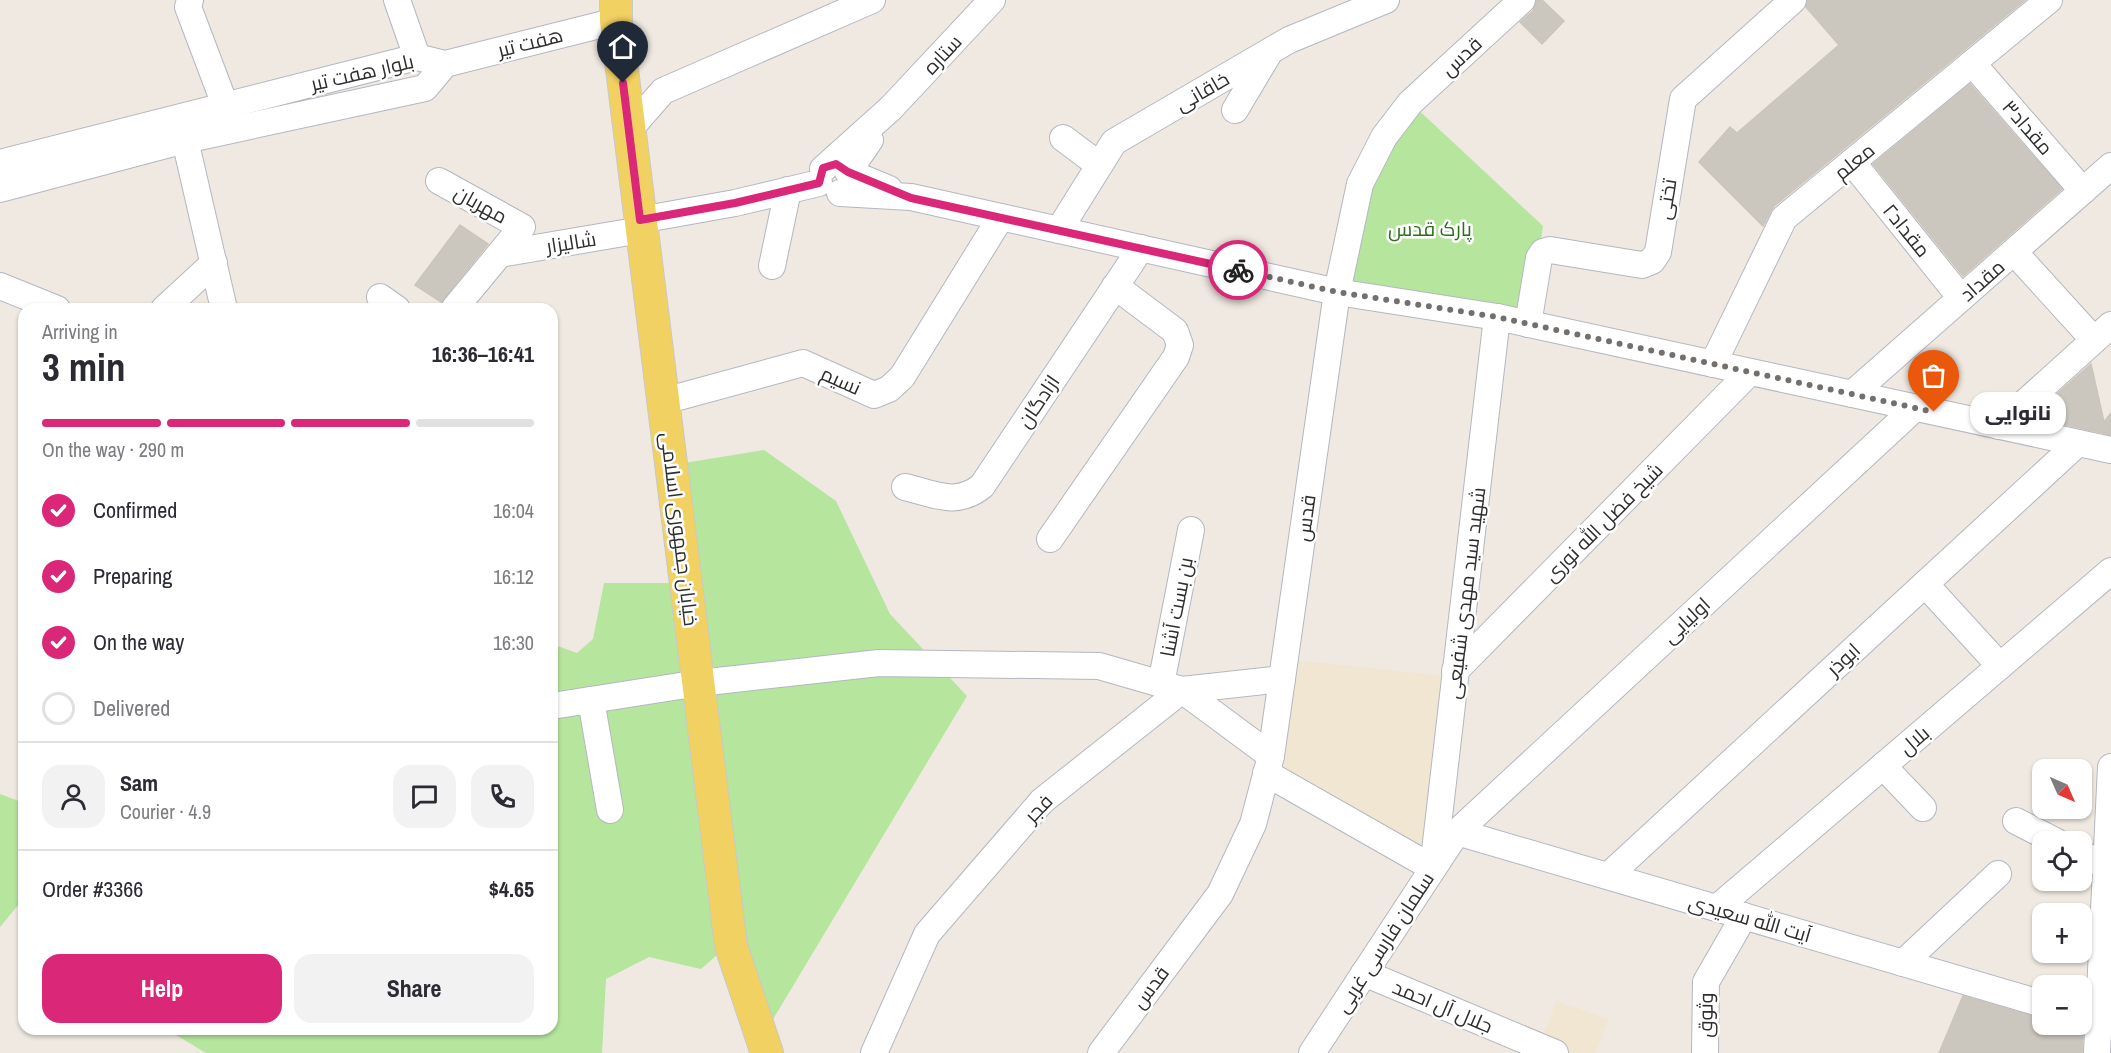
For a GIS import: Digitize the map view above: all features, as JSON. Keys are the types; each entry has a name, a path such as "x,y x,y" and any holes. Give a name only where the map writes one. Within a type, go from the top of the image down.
{"main road":[{"name":"خیابان جمهوری اسلامی","path":"616,10 640,225 731,946 767,1053"}],"street":[{"path":"190,0 188,7 225,105"},
{"path":"397,0 417,57"},
{"path":"629,130 663,91 872,0"},
{"name":"خاقانی","path":"1059,230 1114,142 1289,40 1386,0"},
{"name":"قدس","path":"1101,1053 1220,894 1253,824 1269,764 1337,292 1360,184 1384,137 1410,103 1522,0"},
{"name":"تختی","path":"1528,324 1539,258 1543,252 1551,249 1642,265 1652,261 1658,252 1683,99 1793,0"},
{"name":"معلم","path":"1713,364 1784,218 2049,0"},
{"name":"ستاره","path":"832,179 891,108 988,2"},
{"name":"هفت تیر","path":"445,64 616,10"},
{"path":"1235,110 1271,51"},
{"name":"بلوار هفت تیر","path":"0,163 417,57 445,64 425,88 186,140 0,189"},
{"name":"مقداد۳","path":"1972,63 2083,191"},
{"path":"1063,138 1099,165"},
{"path":"186,140 223,303"},
{"name":"مقداد۲","path":"1852,162 1961,298"},
{"name":"مقداد","path":"1852,394 2111,166"},
{"path":"832,179 1337,292 1497,317 2111,450"},
{"name":"شالیزار","path":"500,254 640,225 832,179"},
{"name":"مهربان","path":"439,181 522,227"},
{"path":"772,266 788,190"},
{"name":"نسیم","path":"664,401 803,363 874,395 890,389 902,377 1001,217"},
{"name":"شالیزار","path":"459,303 522,227"},
{"name":"ازادگان","path":"905,487 955,499 969,496 982,486 1141,248"},
{"path":"1999,426 2102,333 2014,252"},
{"path":"171,303 214,264"},
{"path":"0,286 42,303"},
{"path":"1050,540 1176,357 1179,345 1175,330 1115,286"},
{"name":"شهید سید مهدی شفیعی","path":"1433,868 1497,317"},
{"name":"شیخ فضل الله نوری","path":"1455,671 1750,372"},
{"name":"اولیایی","path":"1457,832 1915,408"},
{"name":"ابوذر","path":"1608,876 2078,443"},
{"name":"بن بست آشنا","path":"1171,687 1191,530"},
{"name":"بلال","path":"1717,908 2111,571"},
{"path":"1925,584 2000,666"},
{"path":"558,705 699,683 879,663 1099,666 1171,687 1282,679"},
{"path":"1171,687 1269,764 1433,868"},
{"name":"فجر","path":"874,1053 927,934 1042,801 1171,687"},
{"path":"591,700 610,810"},
{"path":"1883,766 1923,808"},
{"path":"2092,998 2106,866 2111,767"},
{"path":"2016,821 2036,831"},
{"name":"سلمان فارسی غربی","path":"1312,1053 1457,832"},
{"name":"آیت الله سعیدی","path":"1457,832 2032,1001"},
{"path":"2092,859 2106,866"},
{"path":"1903,963 1998,874"},
{"name":"وثوق","path":"1705,1053 1706,982 1744,916"},
{"name":"جلال آل احمد","path":"1364,973 1555,1053"},
{"path":"2092,1027 2097,1053"}],"shaded area":[{"path":"1285,659 1455,677 1433,868 1267,773"},
{"path":"1557,1001 1608,1019 1596,1053 1556,1053 1539,1046"}],"green space":[{"name":"پارک قدس","path":"1411,103 1543,226 1528,324 1337,292 1361,184"},
{"path":"764,450 836,501 890,614 967,696 772,1021 733,946 672,465"},
{"path":"604,583 677,583 724,949 701,969 649,957 606,979 602,1053 206,1053 176,1035 558,1035 558,646 577,653 593,639"},
{"path":"0,794 18,801 18,905 0,927"}],"building":[{"path":"1537,0 1542,0 1564,21 1542,44 1520,22 1533,11"},
{"path":"1808,0 2025,0 1774,206 1763,226 1699,162 1730,127 1737,133 1839,45 1806,7"},
{"path":"1970,84 2062,189 1963,276 1873,164"},
{"path":"460,225 488,244 441,302 415,285"},
{"path":"2091,364 2104,422 2111,413 2111,435 2031,417"},
{"path":"1963,996 2032,1016 2032,1035 2083,1035 2082,1053 1939,1053"}],"way so far":[{"path":"1238,270 1337,292 1497,317 1934,412"}],"place":[{"name":"نانوایی","path":"1934,412"}],"route":[{"path":"623,83 640,220 735,203 819,183 820,172 823,168 836,164 841,165 848,172 911,198 1238,270"}]}
